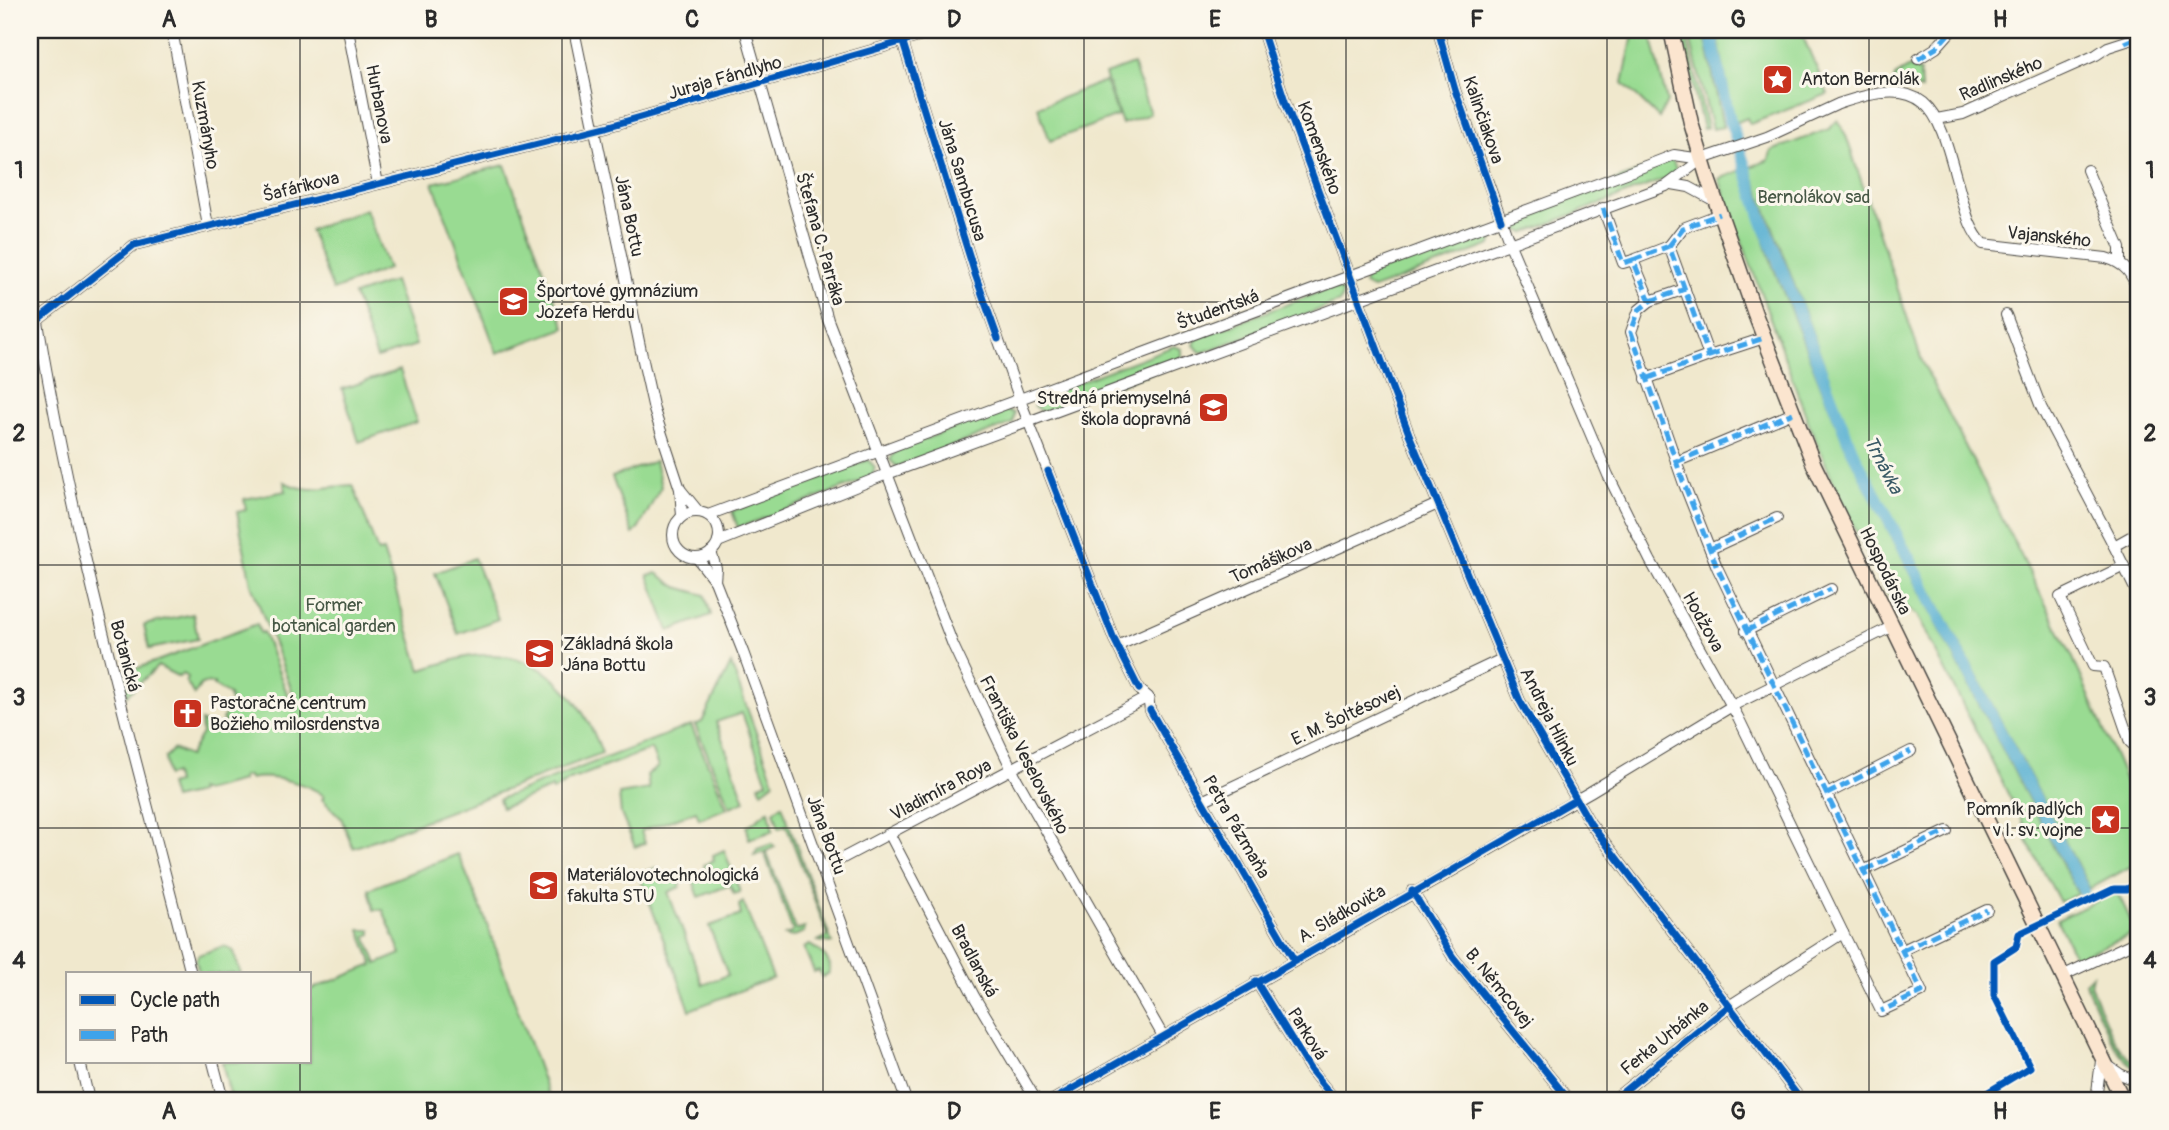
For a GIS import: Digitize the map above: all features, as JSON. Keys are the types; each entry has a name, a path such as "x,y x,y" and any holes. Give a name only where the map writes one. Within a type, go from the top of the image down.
{"street":[{"name":"Kuzmányho","path":"172,30 208,226"},
{"name":"Hurbanova","path":"348,30 379,184"},
{"name":"Jána Bottu","path":"574,30 654,410 680,489 682,516 673,530 674,544 685,556 697,558 715,581 906,1100"},
{"name":"Štefana C. Parráka","path":"745,30 828,320 887,474"},
{"name":"Jána Sambucusa","path":"899,30 998,339 1028,422"},
{"name":"Juraja Fándlyho","path":"596,130 942,30"},
{"name":"Komenského","path":"1262,30 1286,104 1357,298"},
{"name":"Kalinčiakova","path":"1438,30 1455,90 1509,242"},
{"path":"1918,59 1936,48 1952,30"},
{"name":"Hospodárska","path":"1670,32 1702,159 1718,208 1764,338 1831,504 2101,1061 2123,1100"},
{"name":"Radlinského","path":"1937,119 1963,114 2096,55 2108,47 2139,37"},
{"path":"697,558 711,552 718,542 887,474 1671,183 1702,159 1750,143 1837,105 1882,90 1900,92 1918,99 1937,119"},
{"name":"Vajanského","path":"1937,119 1971,228 1983,244 2120,263 2129,271 2139,292"},
{"name":"Šafárikova","path":"37,321 128,248 596,130"},
{"name":"Študentská","path":"703,513 879,453 1674,155 1702,159"},
{"name":"Vajanského","path":"2087,170 2120,248 2120,263"},
{"path":"1603,208 1623,264 1669,246 1683,228 1718,208 1689,187 1671,183"},
{"name":"Hodžova","path":"1509,242 1629,520 1732,706 1881,1011 1923,992 1903,950"},
{"path":"1669,246 1709,356"},
{"path":"1633,260 1650,301"},
{"path":"30,270 41,342 30,350"},
{"path":"1685,289 1650,301 1639,310 1631,332 1676,462 1746,631 1903,950 1987,910"},
{"name":"Andreja Hlinku","path":"1357,298 1438,505 1520,701 1575,800 1801,1100"},
{"path":"2006,316 2041,407 2139,597"},
{"path":"1646,379 1764,338"},
{"name":"Botanická","path":"41,342 90,585 190,972"},
{"path":"1676,462 1793,413"},
{"name":"Petra Pázmaňa","path":"1028,422 1117,646 1139,689 1148,697 1150,710 1294,960"},
{"name":"Františka Veselovského","path":"887,474 977,701 1012,771 1163,1036"},
{"name":"Jána Bottu","path":"680,489 718,526 718,542"},
{"name":"Tomášikova","path":"1117,646 1438,505"},
{"path":"682,516 703,513"},
{"path":"1710,549 1777,518"},
{"path":"2114,546 2139,532"},
{"name":"Jána Bottu","path":"711,552 716,568 715,581"},
{"path":"2124,566 2060,597 2093,666 2104,667 2130,742 2139,750"},
{"path":"1746,631 1831,589"},
{"name":"A. Sládkoviča","path":"1053,1100 1412,891 1575,800 1732,706 1892,627"},
{"name":"E. M. Šoltésovej","path":"1202,801 1502,659"},
{"name":"Vladimíra Roya","path":"822,869 1148,697"},
{"path":"1827,794 1910,751"},
{"path":"1865,870 1947,831"},
{"name":"Bradlanská","path":"890,835 974,996 1036,1100"},
{"name":"B. Němcovej","path":"1412,891 1453,957 1569,1100"},
{"name":"Ferka Urbánka","path":"1613,1100 1729,1006 1843,933"},
{"path":"2062,976 2139,940"},
{"name":"Parková","path":"1256,981 1310,1069 1335,1100"},
{"path":"2096,1100 2101,1061 2120,1074 2139,1082"},
{"path":"80,1064 89,1100"},
{"path":"214,1064 223,1100"}],"green space":[{"path":"1634,30 1650,30 1667,102 1659,118 1623,83"},
{"path":"1680,30 1685,30 1707,128 1703,129"},
{"path":"1688,30 1704,30 1723,127 1712,129"},
{"path":"1716,30 1800,30 1828,94 1750,124 1747,118 1735,123"},
{"path":"1133,64 1150,114 1122,124 1105,74"},
{"path":"1910,67 1920,72 1921,90 1894,81 1895,76"},
{"path":"1105,81 1118,116 1050,141 1038,107"},
{"name":"Bernolákov sad","path":"1838,120 1846,136 1922,361 2073,658 2139,820 2139,862 2090,889 1855,446 1750,167 1769,160 1771,151 1829,129"},
{"path":"1672,159 1678,174 1525,233 1518,230 1515,222 1519,217"},
{"path":"505,165 565,328 497,353 433,183"},
{"path":"1742,170 1772,264 1848,453 2078,894 2060,902 2027,841 2029,835 1917,615 1888,595 1841,500 1809,424 1719,179"},
{"path":"366,209 388,269 333,290 310,230"},
{"path":"1487,230 1494,235 1491,245 1373,289 1364,284 1368,274"},
{"path":"394,281 416,345 377,358 354,295"},
{"path":"1333,287 1343,292 1340,302 1204,352 1200,352 1194,345 1197,338"},
{"path":"1174,346 1182,349 1182,361 1043,413 1034,406 1038,397"},
{"path":"400,370 417,422 359,442 342,389"},
{"path":"1004,409 1014,413 1013,423 897,467 890,460 896,450"},
{"path":"868,460 875,467 872,477 738,528 732,511"},
{"path":"655,461 661,487 633,534 612,477"},
{"name":"Former botanical garden","path":"284,482 310,489 353,485 378,552 383,551 421,670 477,655 507,657 527,662 544,671 573,699 584,715 602,753 353,848 341,818 322,799 324,796 290,781 249,779 248,776 242,777 242,781 204,791 198,789 199,793 173,799 169,785 176,783 174,774 167,776 165,758 173,749 189,756 202,733 201,721 212,728 226,722 222,719 231,706 229,695 214,686 214,683 201,684 194,695 186,681 188,677 182,674 179,677 158,666 127,695 122,674 257,624 260,633 263,632 294,711 299,709 251,584 237,512 246,510 244,499 286,491"},
{"path":"474,558 498,619 458,634 435,573"},
{"path":"657,573 677,587 705,595 711,615 669,631 648,575"},
{"path":"193,614 198,639 149,649 144,625"},
{"path":"731,664 774,782 762,791 759,785 767,782 742,713 716,722 745,801 730,807 695,725 702,722"},
{"path":"691,725 727,808 699,819 696,811 641,831 645,843 635,847 621,814 619,794 649,789 647,775 658,767 651,749 570,780 553,791 552,788 502,808 499,799"},
{"path":"782,805 832,943 818,941 828,936 786,825 779,828 774,811"},
{"path":"769,810 773,831 749,839 747,827"},
{"path":"772,844 775,847 766,851 796,930 805,928 804,932 792,937 785,935 793,932 764,852 754,855 757,849"},
{"path":"724,850 740,892 734,894 730,885 699,897 693,880 707,875 704,865 714,860 713,855"},
{"path":"458,854 483,913 550,1100 231,1100 222,1064 312,1064 312,989 373,965 360,930 371,930 371,934 366,936 377,964 401,954 383,910 374,910 369,889"},
{"path":"655,868 659,880 682,874 680,887 668,892 703,985 728,975 709,926 741,915 739,905 743,902 773,978 690,1010 639,874"},
{"path":"2117,891 2133,925 2130,935 2075,958 2057,920"},
{"path":"810,945 825,956 829,963 829,973 822,977 819,970 814,972 804,948"},
{"path":"224,946 233,951 240,972 199,972 196,961 198,955"},
{"path":"2092,975 2090,985 2109,1029 2122,1050 2139,1064 2139,1068 2122,1055 2107,1031 2085,983"}],"waterway":[{"name":"Trnávka","path":"1710,30 1729,117 1762,219 1852,450 2084,891"}],"marked path":[{"path":"1918,59 1936,48 1952,30"},
{"path":"2125,43 2139,37"},
{"path":"1603,208 1623,263 1633,260 1650,301 1639,310 1631,332 1684,484 1717,567 1922,992 1881,1011"},
{"path":"1669,246 1683,228 1720,214"},
{"path":"1633,260 1669,246 1709,356 1646,379"},
{"path":"1650,301 1685,289"},
{"path":"1709,356 1764,338"},
{"path":"1676,462 1793,413"},
{"path":"1710,549 1777,518"},
{"path":"1746,631 1831,589"},
{"path":"1827,794 1911,751"},
{"path":"1865,870 1947,831"},
{"path":"1903,950 1987,910"}],"cycle path":[{"path":"37,321 134,245 606,127 942,30"},
{"path":"1262,30 1286,104 1409,434 1520,701 1590,823 1801,1100"},
{"path":"1438,30 1455,90 1501,220"},
{"path":"900,33 998,339"},
{"path":"1048,471 1114,639 1139,689"},
{"path":"1150,710 1294,960"},
{"path":"1053,1100 1575,800"},
{"path":"1975,1100 2030,1067 1994,995 1994,961 2016,947 2019,934 2114,889 2127,889 2139,883"},
{"path":"1412,891 1453,957 1569,1100"},
{"path":"1256,981 1310,1069 1335,1100"},
{"path":"1613,1100 1729,1006"}],"place":[{"name":"Anton Bernolák","path":"1778,79"},
{"name":"Športové gymnázium Jozefa Herdu","path":"513,301"},
{"name":"Stredná priemyselná škola dopravná","path":"1214,408"},
{"name":"Základná škola Jána Bottu","path":"540,654"},
{"name":"Pastoračné centrum Božieho milosrdenstva","path":"187,713"},
{"name":"Pomník padlých v I. sv. vojne","path":"2106,819"},
{"name":"Materiálovotechnologická fakulta STU","path":"544,885"}]}
